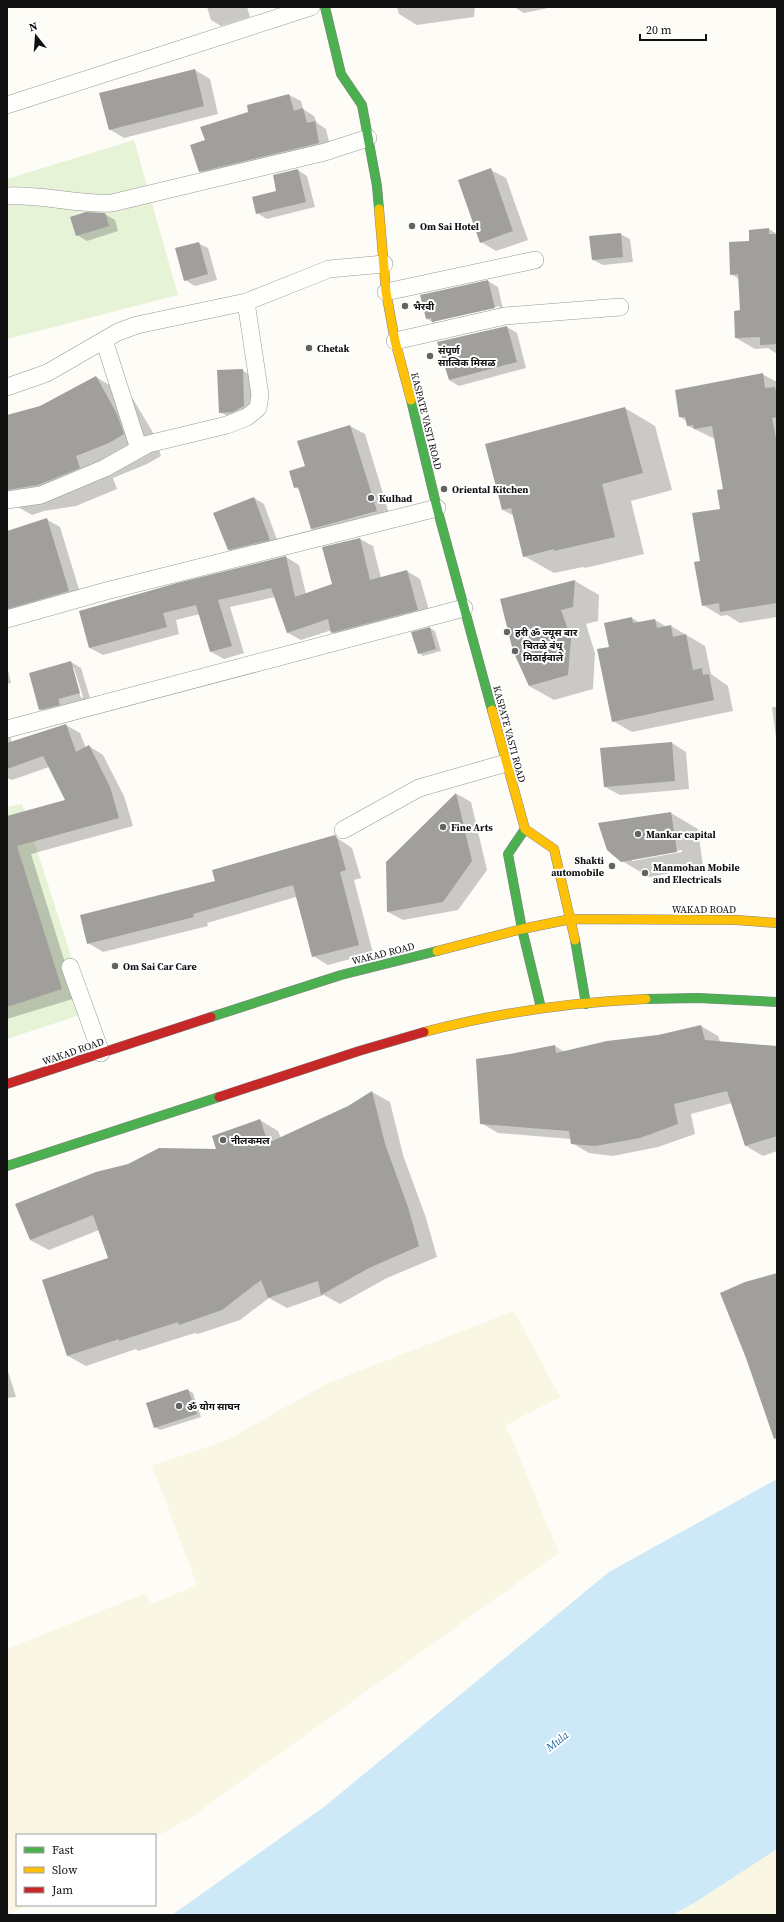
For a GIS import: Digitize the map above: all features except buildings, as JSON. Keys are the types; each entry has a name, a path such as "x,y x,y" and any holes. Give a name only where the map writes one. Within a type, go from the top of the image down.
{"main road":[{"name":"KASPATE VASTI ROAD","path":"325,7 341,74 362,105 377,186 386,292 395,341 414,411 437,508 525,829"},
{"path":"541,1008 522,929 508,854 525,829 554,849 571,919 586,1004"},
{"name":"WAKAD ROAD","path":"7,1084 341,975 522,929 571,919 736,920 777,923"},
{"path":"7,1166 364,1050 460,1023 541,1008 586,1004 734,998 777,1002"}],"street":[{"path":"7,105 311,7"},
{"path":"7,196 23,195 95,204 112,203 325,152 368,138"},
{"path":"386,292 535,260"},
{"path":"7,387 47,373 118,332 137,326 246,302 329,269 384,264"},
{"path":"7,500 41,495 105,468 148,444 227,425 247,417 258,408 260,395 246,302"},
{"path":"395,341 505,316 620,307"},
{"path":"104,340 139,449"},
{"path":"7,619 106,591 437,508"},
{"path":"7,729 464,608"},
{"path":"343,830 419,788 506,763"},
{"path":"70,967 101,1053"}],"shaded area":[{"path":"514,1311 560,1397 506,1425 559,1553 190,1818 156,1836 156,1834 16,1834 16,1906 25,1906 7,1915 7,1649 146,1593 152,1604 197,1585 152,1466 229,1439 328,1383"},
{"path":"777,1838 777,1915 651,1915"}],"green space":[{"path":"134,140 178,295 7,339 7,179"},
{"path":"22,804 89,1012 7,1039 7,807"}],"water":[{"name":"Mula","path":"777,1479 777,1849 694,1903 672,1915 172,1915 324,1807 609,1572"}],"traffic: fast":[{"path":"325,7 341,74 362,105 377,186 379,209"},
{"path":"411,400 437,508 492,710"},
{"path":"525,829 508,854 522,929 541,1008"},
{"path":"575,940 586,1004"},
{"path":"211,1017 341,975 437,951"},
{"path":"646,999 698,998 777,1002"},
{"path":"7,1166 219,1097"}],"traffic: slow":[{"path":"379,209 386,292 395,341 411,400"},
{"path":"492,710 525,829 554,849 575,940"},
{"path":"437,951 522,929 571,919 736,920 777,923"},
{"path":"424,1032 507,1014 562,1006 618,1000 646,999"}],"traffic: jam":[{"path":"7,1084 211,1017"},
{"path":"219,1097 359,1051 424,1032"}],"place":[{"name":"Om Sai Hotel","path":"412,226"},
{"name":"भैरवी","path":"405,306"},
{"name":"Chetak","path":"309,348"},
{"name":"संपूर्ण सात्विक मिसळ","path":"430,356"},
{"name":"Oriental Kitchen","path":"444,489"},
{"name":"Kulhad","path":"371,498"},
{"name":"हरी ॐ ज्यूस बार","path":"507,632"},
{"name":"चितळे बंधू मिठाईवाले","path":"515,651"},
{"name":"Fine Arts","path":"443,827"},
{"name":"Mankar capital","path":"638,834"},
{"name":"Shakti automobile","path":"612,866"},
{"name":"Manmohan Mobile and Electricals","path":"645,873"},
{"name":"Om Sai Car Care","path":"115,966"},
{"name":"नीलकमल","path":"223,1140"},
{"name":"ॐ योग साघन","path":"179,1406"}]}
